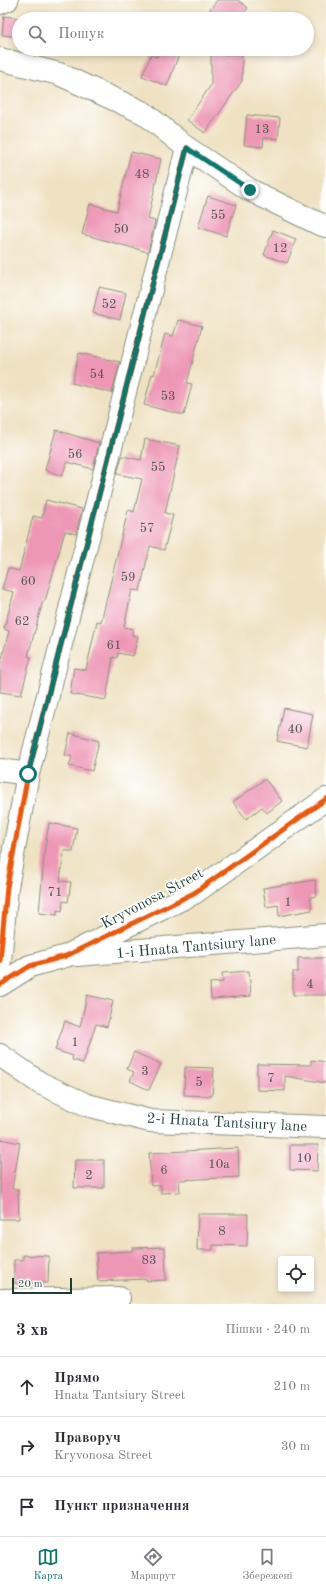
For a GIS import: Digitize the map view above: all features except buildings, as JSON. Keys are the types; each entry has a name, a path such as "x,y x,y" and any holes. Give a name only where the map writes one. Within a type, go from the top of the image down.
{"street":[{"path":"0,3 7,0"},
{"path":"0,59 59,74 144,113 187,148 250,190 317,224 326,226"},
{"path":"0,961 7,887 28,774 187,148"},
{"path":"0,770 28,774"},
{"name":"Kryvonosa Street","path":"0,985 30,966 66,956 194,893 326,799"},
{"name":"1-i Hnata Tantsiury lane","path":"66,956 326,935"},
{"path":"0,1046 0,1055"},
{"name":"2-i Hnata Tantsiury lane","path":"0,1055 40,1083 86,1105 150,1121 326,1127"},
{"path":"0,1300 119,1298"}],"cycle path":[{"path":"0,961 7,887 28,774 187,148"},
{"path":"0,985 30,966 66,956 194,893 326,799"}],"route":[{"path":"28,774 187,148 250,190"}]}
